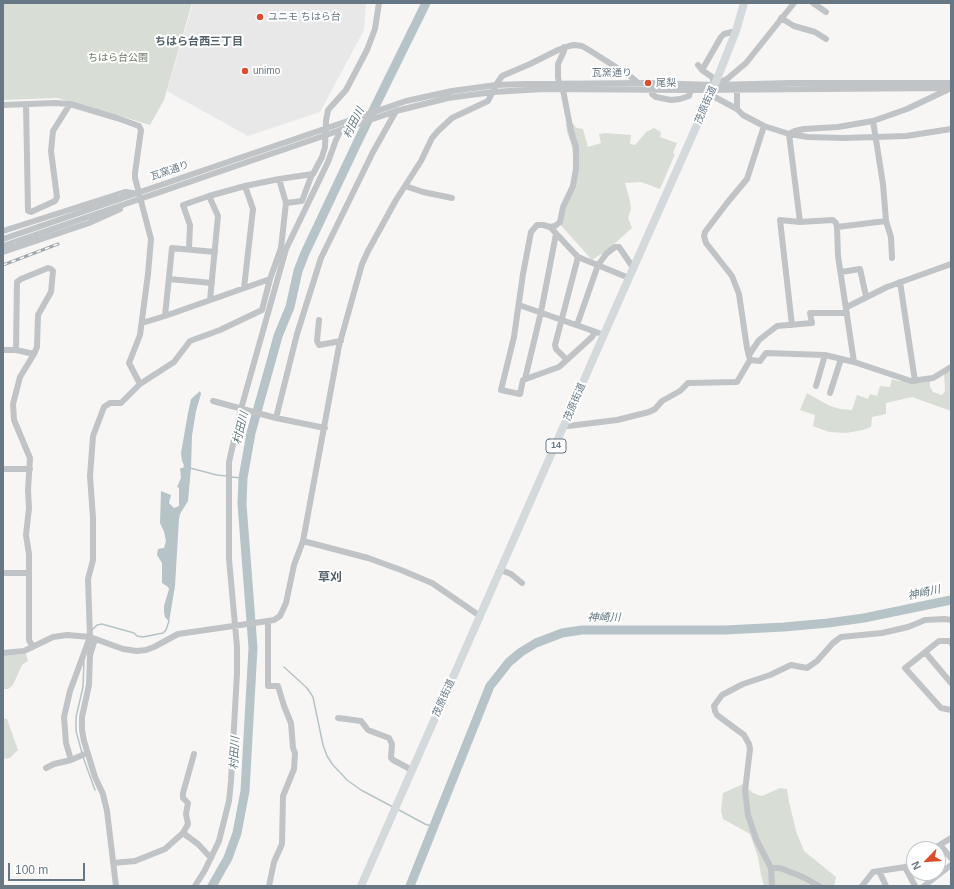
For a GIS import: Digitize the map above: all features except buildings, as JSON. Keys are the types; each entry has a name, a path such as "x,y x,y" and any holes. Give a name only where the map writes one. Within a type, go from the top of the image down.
{"main road":[{"name":"茂原街道","path":"361,886 713,90 736,31 744,3"}],"street":[{"path":"286,203 302,201 312,174 322,157 325,147 326,115 328,110 346,90 367,50 375,29 379,3"},
{"path":"713,90 731,77 746,63 794,3"},
{"path":"814,3 826,12"},
{"path":"781,18 794,26 815,32 826,39"},
{"path":"736,31 724,34 721,37 700,68 712,77 713,90 743,115 764,126 789,134 808,137 875,138 906,136 951,129"},
{"path":"3,653 24,650 53,637 67,635 92,638 119,648 137,651 154,647 178,634 268,621 277,618 282,612 286,603 294,565 303,540 341,341 359,275 368,251 438,131 452,118 488,101 502,76 564,47 574,45 582,46 630,76 638,83"},
{"path":"559,84 558,64 564,47"},
{"name":"瓦窯通り","path":"326,131 341,130 396,108 406,101 452,91 496,85 638,83 713,90 790,83 951,83"},
{"path":"789,134 804,129 838,127 873,121 907,109 951,88"},
{"name":"瓦窯通り","path":"3,239 137,196 326,131 344,123 396,108 439,99 493,92 544,89 713,90 951,88"},
{"path":"652,89 652,94 671,100 680,100 689,96 691,90"},
{"path":"737,89 737,109"},
{"path":"550,227 559,224 563,207 573,186 576,169 576,148 570,131 563,90"},
{"path":"3,105 55,103 70,104 139,126 141,130 135,178 151,239 142,323 140,334 129,363 140,384"},
{"path":"26,104 28,210 31,212 55,201 57,197 51,152 53,131 70,104"},
{"path":"276,418 297,334 321,258 373,152 393,118 396,108"},
{"path":"873,121 883,184 886,221 891,237 892,258"},
{"path":"750,358 747,348 738,288 728,270 706,243 704,236 705,232 727,202 747,179 764,126"},
{"path":"195,886 211,858 221,834 230,787 237,673 237,647 229,559 229,462 241,409 286,249 328,162 341,130"},
{"path":"789,134 800,222"},
{"path":"189,249 190,225 183,205 245,186 312,174"},
{"path":"116,886 107,811 87,753 82,730 82,717 87,695 92,638 88,579 93,560 93,518 90,476 93,436 104,407 110,403 121,403 140,384 174,362 190,341 220,330 262,310 270,279 281,248 286,203 279,179"},
{"path":"244,288 253,209 245,186"},
{"path":"405,186 423,192 452,198"},
{"path":"3,231 125,192 137,196 130,205 89,223 3,252"},
{"name":"瓦窯通り","path":"3,246 137,196"},
{"path":"209,196 218,216 216,252 210,300"},
{"path":"792,325 780,220 800,222 833,220 837,227 838,256 854,362"},
{"path":"837,227 886,221"},
{"path":"556,234 541,312 520,394 501,390 514,337 531,232 537,225 550,227 578,258 629,278"},
{"path":"577,325 598,265 608,252 615,247 619,247 634,269"},
{"path":"165,316 172,248 216,252"},
{"path":"567,360 556,349 556,345 578,258"},
{"path":"565,425 568,426 617,420 649,412 655,409 662,401 680,391 688,383 737,382 759,340 777,326 812,323 810,313 847,310 866,296 951,264"},
{"path":"16,350 17,282 48,268 51,269 51,292 38,316 37,347 20,377 13,404 14,420 30,458 28,490 29,508 26,535 29,554 30,640 33,647"},
{"path":"841,272 860,269 866,296"},
{"path":"169,279 212,283"},
{"path":"142,323 270,279"},
{"path":"900,282 915,381"},
{"path":"519,305 604,335"},
{"path":"319,320 317,341 319,345 341,341"},
{"path":"525,379 559,367 592,337 595,332"},
{"path":"3,350 16,350 34,354"},
{"path":"750,358 760,361 766,353 825,356 854,362 901,379 915,381 933,378 951,367"},
{"path":"816,386 825,356"},
{"path":"830,393 841,359"},
{"path":"214,401 276,418 325,428"},
{"path":"3,469 30,469"},
{"path":"303,540 368,558 432,583 480,616"},
{"path":"501,570 511,574 522,583"},
{"path":"3,573 29,573"},
{"path":"772,886 771,868 756,839 748,815 745,791 750,749 749,744 744,735 717,715 714,706 722,695 743,684 770,675 791,665 806,668 817,661 833,643 841,637 882,633 908,627 925,620 951,620"},
{"path":"268,621 268,686 278,686 284,706 292,723 294,753 294,769 283,796 282,844 274,862 269,886"},
{"path":"71,760 66,743 64,717 70,691 92,638"},
{"path":"951,642 939,641 905,668 941,708 951,710"},
{"path":"925,652 951,683"},
{"path":"338,718 361,721 368,730 389,738 392,744 391,758 412,770"},
{"path":"46,768 87,753"},
{"path":"113,863 135,861 165,850 183,833 188,824 186,814 188,803 183,798 183,794 194,754"},
{"path":"183,833 198,844 211,858"},
{"path":"924,886 951,865"},
{"path":"862,886 873,872 905,867 915,886"},
{"path":"771,868 780,868 803,877 819,886"},
{"path":"879,871 886,886"}],"shaded area":[{"path":"193,3 366,3 364,30 320,112 248,136 167,91"},
{"path":"200,391 201,394 196,411 192,436 188,501 180,514 179,519 175,586 169,622 165,617 164,606 169,589 162,583 162,563 157,555 158,549 164,548 166,541 160,523 161,491 171,495 169,503 174,508 179,506 179,488 177,487 181,478 180,468 183,468 184,465 181,453 188,413 191,399"}],"green space":[{"name":"ちはら台公園","path":"3,3 192,3 164,100 150,125 57,98 3,100"},
{"path":"566,124 573,124 577,128 583,129 588,147 601,143 599,134 605,133 631,135 630,144 635,145 646,132 654,128 661,132 660,137 677,143 673,153 675,154 660,189 641,182 625,183 631,209 628,218 632,228 603,256 601,254 592,260 558,222 570,188 574,164 572,147"},
{"path":"951,368 951,411 912,397 886,403 886,414 872,417 871,427 846,433 829,432 813,426 815,415 800,410 807,393 828,405 840,409 852,410 857,395 868,399 870,394 877,396 880,386 890,387 892,379 898,381 911,381 930,379 930,387 933,392 942,395 945,391 944,373"},
{"path":"26,654 28,661 22,665 13,685 8,689 3,689 3,656"},
{"path":"3,718 7,719 18,750 10,758 3,759"},
{"path":"743,784 753,793 762,796 780,788 787,789 796,831 804,851 836,877 834,886 764,886 758,857 750,834 723,819 721,811 723,793"}],"waterway":[{"name":"村田川","path":"212,886 228,858 237,833 245,791 253,648 242,504 243,478 251,433 278,336 290,307 298,271 305,253 426,3"},
{"path":"190,468 227,476"},
{"path":"231,477 243,478"},
{"name":"神崎川","path":"410,886 490,686 509,662 521,652 536,643 562,633 582,630 725,630 828,623 864,618 951,600"},
{"path":"92,630 97,625 102,624 143,637 163,633 166,630 169,621"},
{"path":"82,753 76,731 76,717 83,687 84,661"},
{"path":"284,667 307,688 313,697 323,745 327,756 333,765 347,780 361,790 393,807"},
{"path":"83,757 95,790"},
{"path":"399,810 425,824 434,827"}],"railway":[{"path":"3,265 58,244"}],"place":[{"name":"ユニモ ちはら台","path":"260,17"},
{"name":"unimo","path":"245,71"},
{"name":"尾梨","path":"648,83"}],"district":[{"name":"ちはら台西三丁目","path":"199,42"},
{"name":"草刈","path":"330,578"}]}
